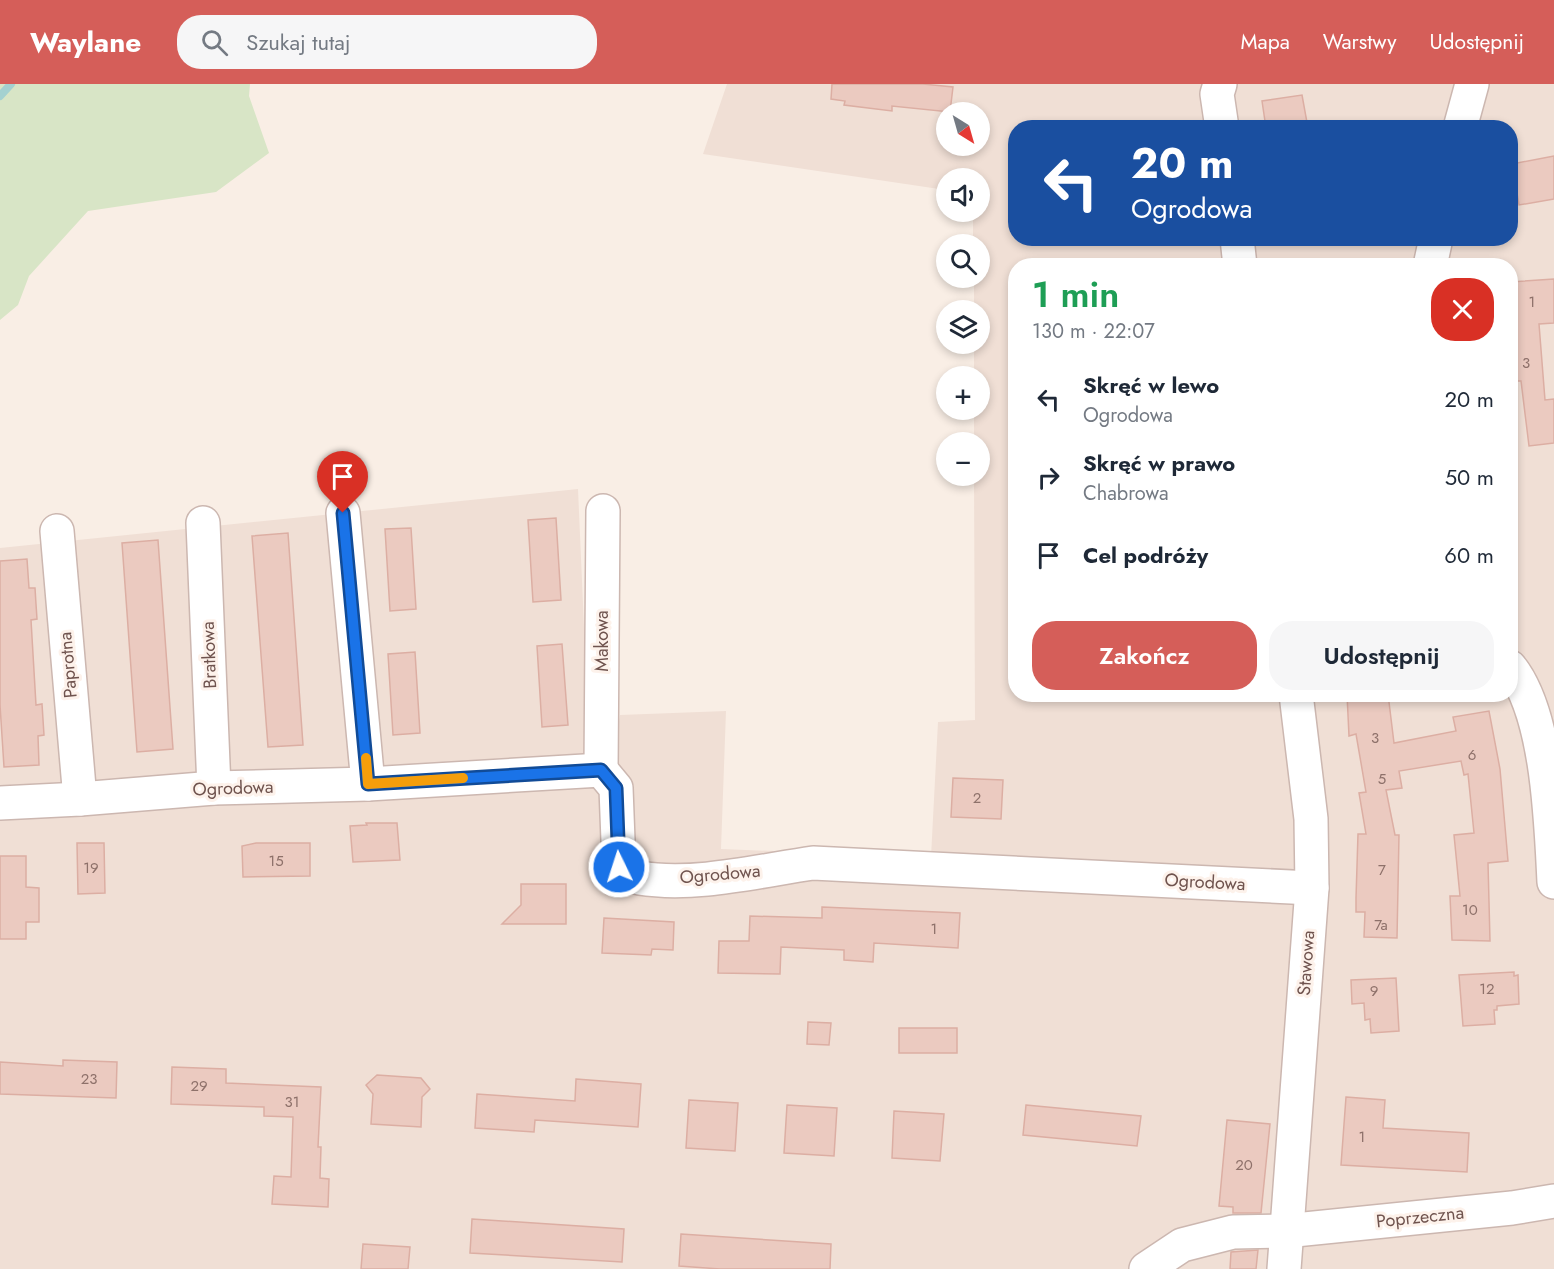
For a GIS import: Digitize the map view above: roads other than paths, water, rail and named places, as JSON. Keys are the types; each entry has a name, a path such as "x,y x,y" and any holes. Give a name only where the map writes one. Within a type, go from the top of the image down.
{"street":[{"path":"1220,84 1217,94 1221,120"},
{"path":"1462,120 1472,84"},
{"name":"Makowa","path":"601,770 603,511"},
{"path":"343,513 368,784"},
{"name":"Bratkowa","path":"203,523 214,788"},
{"name":"Paprotna","path":"57,531 80,800"},
{"path":"1518,678 1530,708 1548,784 1554,882"},
{"name":"Stawowa","path":"1284,1269 1312,888 1311,819 1297,702"},
{"name":"Ogrodowa","path":"0,803 80,800 214,788 368,784 601,770 616,788 619,867 636,878 679,879 736,875 813,863 1312,888"},
{"name":"Poprzeczna","path":"1285,1231 1512,1208 1554,1201"},
{"path":"1146,1269 1182,1245 1233,1232 1285,1231"}],"waterway":[{"path":"0,96 11,84"}]}
